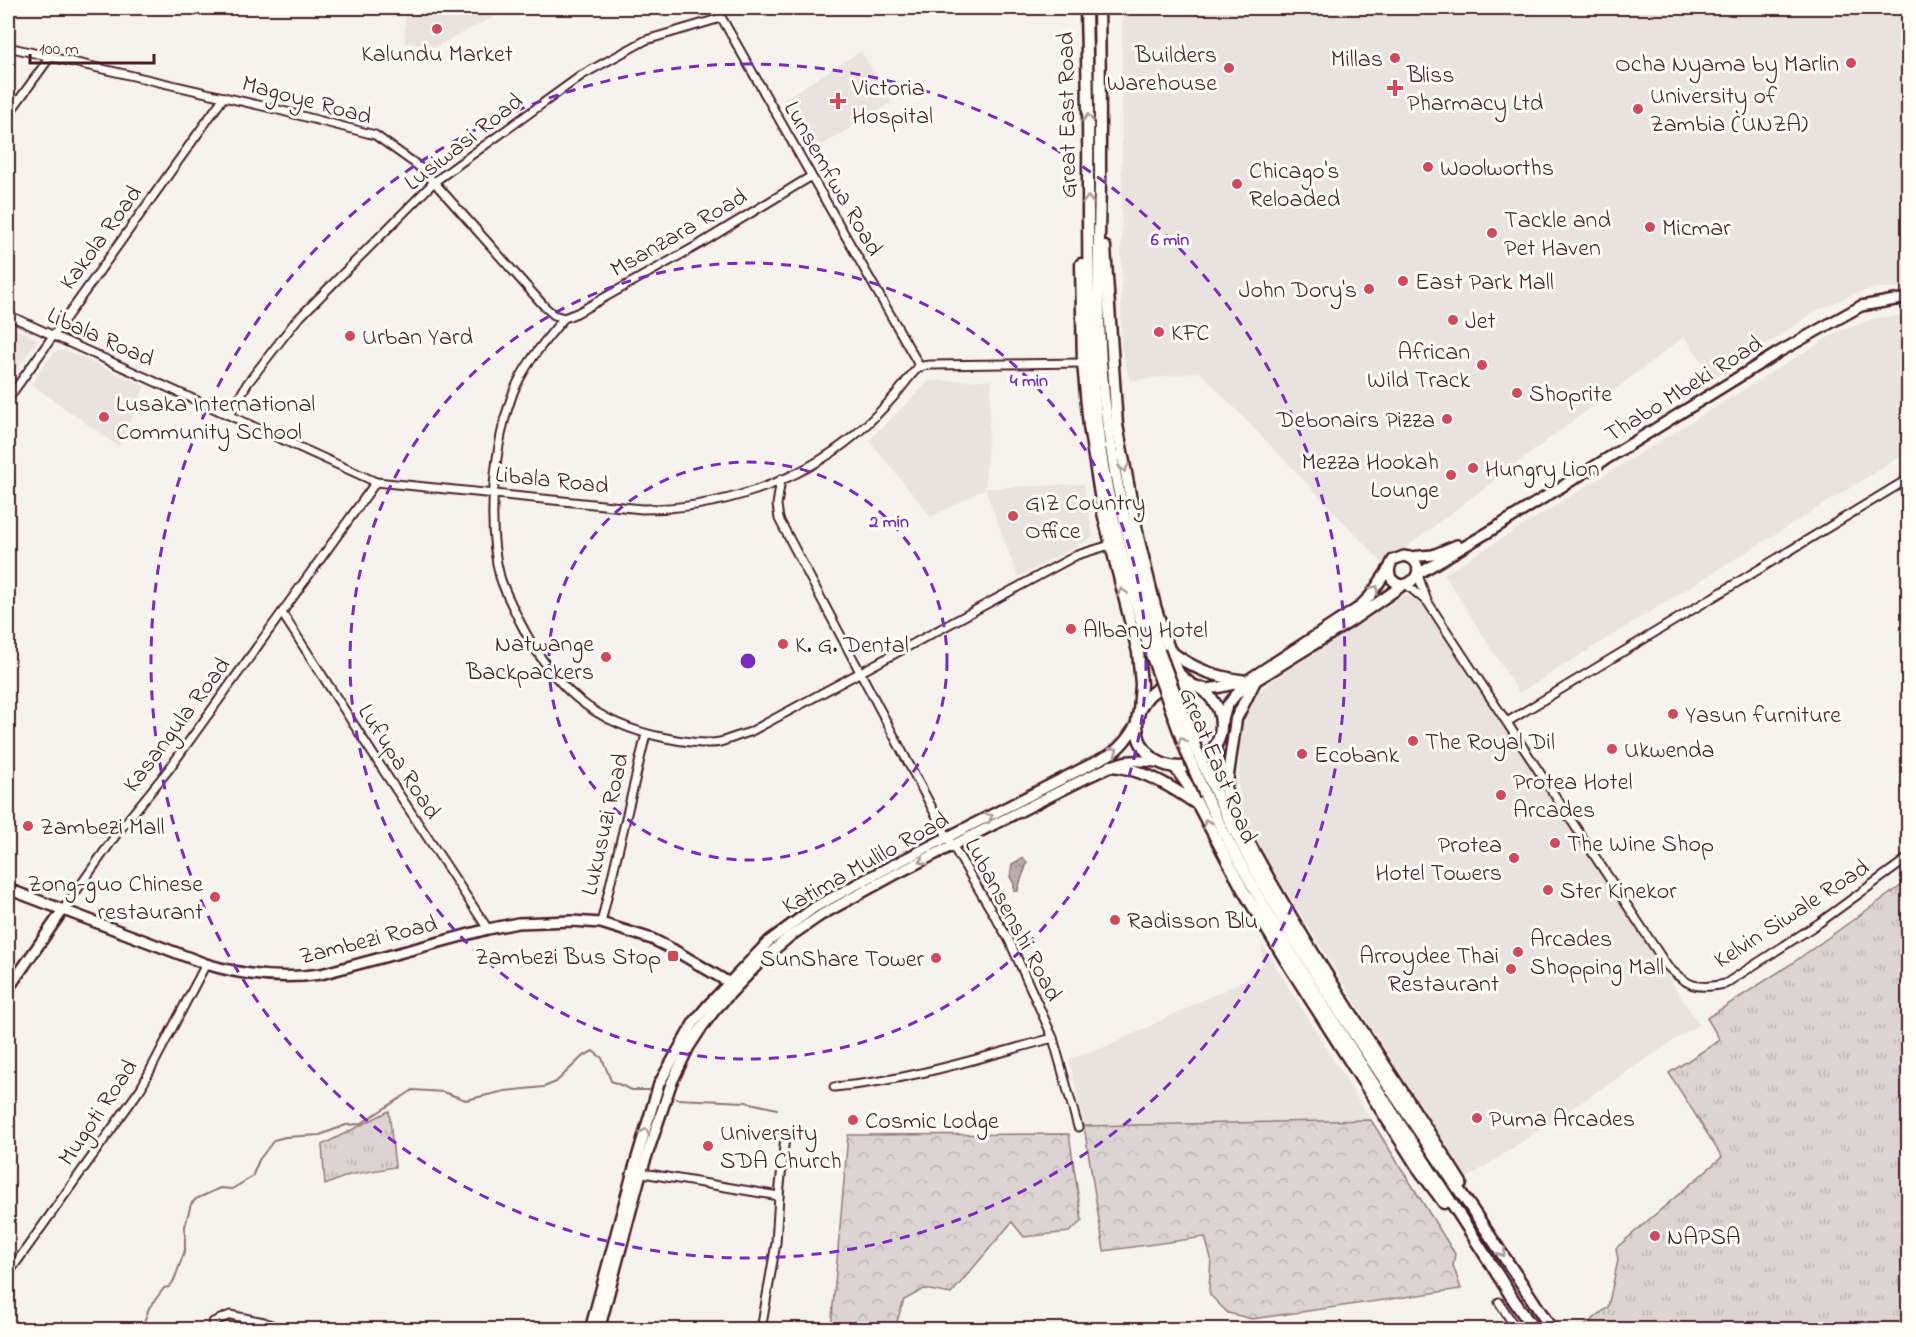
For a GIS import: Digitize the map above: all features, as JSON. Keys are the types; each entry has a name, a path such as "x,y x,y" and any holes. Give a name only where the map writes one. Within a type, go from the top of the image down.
{"main road":[{"name":"Great East Road","path":"1086,8 1087,223 1091,363 1097,426 1120,542 1210,793 1251,886 1311,987 1534,1329"},
{"name":"Great East Road","path":"1099,8 1099,318 1108,425 1129,539 1160,652 1180,675 1195,686"},
{"name":"Great East Road","path":"1087,223 1081,256 1083,363 1096,475 1110,545 1138,652 1141,684 1139,711"},
{"name":"Thabo Mbeki Road","path":"1195,686 1207,689 1250,682 1411,583 1418,574 1779,352 1861,306 1908,299"},
{"name":"Thabo Mbeki Road","path":"1221,726 1227,705 1239,691 1358,608 1370,596 1393,560 1398,557 1433,555 1487,533"},
{"path":"1409,557 1418,566 1418,574"},
{"path":"1389,568 1394,582 1405,585"},
{"path":"1160,652 1196,669 1250,682 1236,719 1228,763 1227,789"},
{"path":"1171,683 1195,686 1215,703 1221,726 1215,746 1198,762 1183,767 1162,763 1145,750 1139,737 1137,723 1139,711 1146,698 1157,689 1171,683"},
{"name":"Katima Mulilo Road","path":"950,842 1109,755 1127,739 1137,723"},
{"name":"Great East Road","path":"1215,746 1218,766 1244,834 1259,862 1331,985 1480,1213 1483,1225"},
{"name":"Katima Mulilo Road","path":"599,1329 659,1084 694,1022 732,985 768,941 815,907 1111,766 1130,760 1162,763"},
{"path":"1111,766 1129,768 1154,779 1173,788 1197,805"},
{"name":"Great East Road","path":"1175,766 1187,784 1243,890 1314,1007 1418,1168 1477,1250 1488,1260"},
{"name":"Great East Road","path":"1210,793 1319,983 1552,1329"},
{"name":"Zambezi Road","path":"8,889 206,964 260,977 302,977 340,970 488,929 541,921 601,923 652,939 732,985"},
{"name":"Kasangula Road","path":"8,989 63,910"},
{"name":"Katima Mulilo Road","path":"590,1329 637,1172"}],"street":[{"name":"Lunsemfwa Road","path":"716,8 920,367"},
{"name":"Lusiwasi Road","path":"230,414 247,384 295,322 434,182 582,75 646,40 721,18"},
{"name":"Magoye Road","path":"8,47 375,135 417,165 545,307 554,315 564,318"},
{"path":"8,115 50,57"},
{"name":"Kakola Road","path":"8,399 224,97"},
{"name":"Msanzara Road","path":"564,318 577,313 700,244 810,177"},
{"name":"Libala Road","path":"8,315 376,482 642,508 673,509 709,503 798,473 830,454 855,435 884,408 920,367"},
{"path":"564,318 533,357 514,392 500,444 494,530 500,575 505,591 535,651 558,682 579,702 606,719 646,734 676,740 718,742 750,732 861,674 1077,555 1110,545"},
{"path":"920,367 1083,363"},
{"name":"Lubansenshi Road","path":"781,479 777,505 779,519 950,842 1009,940 1053,1038 1078,1127"},
{"path":"1507,722 1908,479"},
{"name":"Kasangula Road","path":"63,910 118,832 169,769 376,482"},
{"name":"Kelvin Siwale Road","path":"1418,574 1427,602 1666,966 1694,987 1725,984 1819,923 1908,858"},
{"name":"Kelvin Siwale Road","path":"1405,585 1427,602"},
{"name":"Lufupa Road","path":"282,613 488,929"},
{"name":"Lukusuzi Road","path":"601,923 646,734"},
{"name":"Mugoti Road","path":"8,1274 141,1088 206,964"},
{"path":"834,1087 859,1085 940,1067 1053,1038"},
{"path":"761,1329 776,1243 785,1136"},
{"path":"637,1172 779,1196"},
{"path":"1499,1302 1517,1329"},
{"path":"213,1322 230,1315 284,1329"}],"shaded area":[{"name":"Kalundu Market","path":"405,8 511,8 435,47 405,43"},
{"path":"1122,8 1908,8 1908,288 1878,288 1854,294 1814,312 1714,377 1684,337 1384,564 1200,372 1130,381 1121,347"},
{"name":"Victoria Hospital","path":"861,51 892,102 814,150 784,99"},
{"path":"1908,315 1908,452 1519,693 1444,574 1837,332 1876,318"},
{"path":"8,325 38,339 8,382"},
{"name":"Lusaka International Community School","path":"65,350 145,386 119,447 31,384 54,352"},
{"path":"992,380 985,488 1084,484 1093,537 1018,577 985,489 931,517 869,440 929,381"},
{"path":"1399,593 1424,599 1497,716 1699,1024 1466,1179 1269,864 1242,809 1238,786 1244,718 1263,688 1285,670"},
{"path":"1261,942 1371,1120 1084,1126 1069,1059 1108,1046 1247,979 1263,963"}],"green space":[{"path":"1908,881 1908,1329 1585,1329 1583,1327 1608,1307 1618,1260 1616,1248 1722,1157 1669,1073 1720,1040 1707,1018 1791,964"},
{"path":"389,1111 395,1167 349,1175 325,1185 322,1145"},
{"path":"1371,1120 1455,1254 1453,1265 1461,1289 1252,1319 1228,1313 1210,1295 1211,1258 1205,1237 1104,1251 1084,1126"},
{"path":"1069,1134 1082,1221 1069,1232 1024,1237 1012,1222 951,1294 924,1289 904,1300 897,1321 897,1329 831,1329 848,1135"}],"water":[{"path":"1023,858 1027,862 1026,866 1018,891 1014,891 1014,884 1010,877 1012,864"}],"waterway":[{"path":"134,1330 143,1325 149,1308 164,1288 169,1287 173,1282 185,1250 185,1226 191,1204 196,1199 220,1188 232,1189 252,1177 259,1160 274,1140 320,1135 346,1125 360,1124 413,1090 443,1092 466,1100 505,1091 544,1087 556,1082 582,1057 593,1051 602,1058 611,1081 632,1090 649,1090"},
{"path":"676,1099 746,1102 777,1109"}],"place":[{"name":"Kalundu Market","path":"437,29"},
{"name":"Millas","path":"1395,58"},
{"name":"Ocha Nyama by Marlin","path":"1851,63"},
{"name":"Builders Warehouse","path":"1229,68"},
{"name":"Bliss Pharmacy Ltd","path":"1395,88"},
{"name":"Victoria Hospital","path":"838,101"},
{"name":"University of Zambia (UNZA)","path":"1638,109"},
{"name":"Woolworths","path":"1428,167"},
{"name":"Chicago's Reloaded","path":"1237,184"},
{"name":"Micmar","path":"1650,227"},
{"name":"Tackle and Pet Haven","path":"1492,233"},
{"name":"East Park Mall","path":"1403,281"},
{"name":"John Dory's","path":"1369,289"},
{"name":"Jet","path":"1453,320"},
{"name":"KFC","path":"1159,332"},
{"name":"Urban Yard","path":"350,336"},
{"name":"African Wild Track","path":"1482,365"},
{"name":"Shoprite","path":"1517,393"},
{"name":"Lusaka International Community School","path":"104,417"},
{"name":"Debonairs Pizza","path":"1447,419"},
{"name":"Hungry Lion","path":"1473,468"},
{"name":"Mezza Hookah Lounge","path":"1451,475"},
{"name":"GIZ Country Office","path":"1013,516"},
{"name":"Albany Hotel","path":"1071,629"},
{"name":"K. G. Dental","path":"783,644"},
{"name":"Natwange Backpackers","path":"606,657"},
{"name":"Yasun furniture","path":"1673,714"},
{"name":"The Royal Dil","path":"1413,741"},
{"name":"Ukwenda","path":"1612,749"},
{"name":"Ecobank","path":"1302,754"},
{"name":"Protea Hotel Arcades","path":"1501,795"},
{"name":"Zambezi Mall","path":"28,826"},
{"name":"The Wine Shop","path":"1555,843"},
{"name":"Protea Hotel Towers","path":"1514,858"},
{"name":"Ster Kinekor","path":"1548,890"},
{"name":"Zong-guo Chinese restaurant","path":"215,897"},
{"name":"Radisson Blu","path":"1115,920"},
{"name":"Arcades Shopping Mall","path":"1518,952"},
{"name":"Zambezi Bus Stop","path":"673,956"},
{"name":"SunShare Tower","path":"936,958"},
{"name":"Arroydee Thai Restaurant","path":"1511,969"},
{"name":"Puma Arcades","path":"1477,1118"},
{"name":"Cosmic Lodge","path":"853,1120"},
{"name":"University SDA Church","path":"708,1146"},
{"name":"NAPSA","path":"1655,1236"}]}
